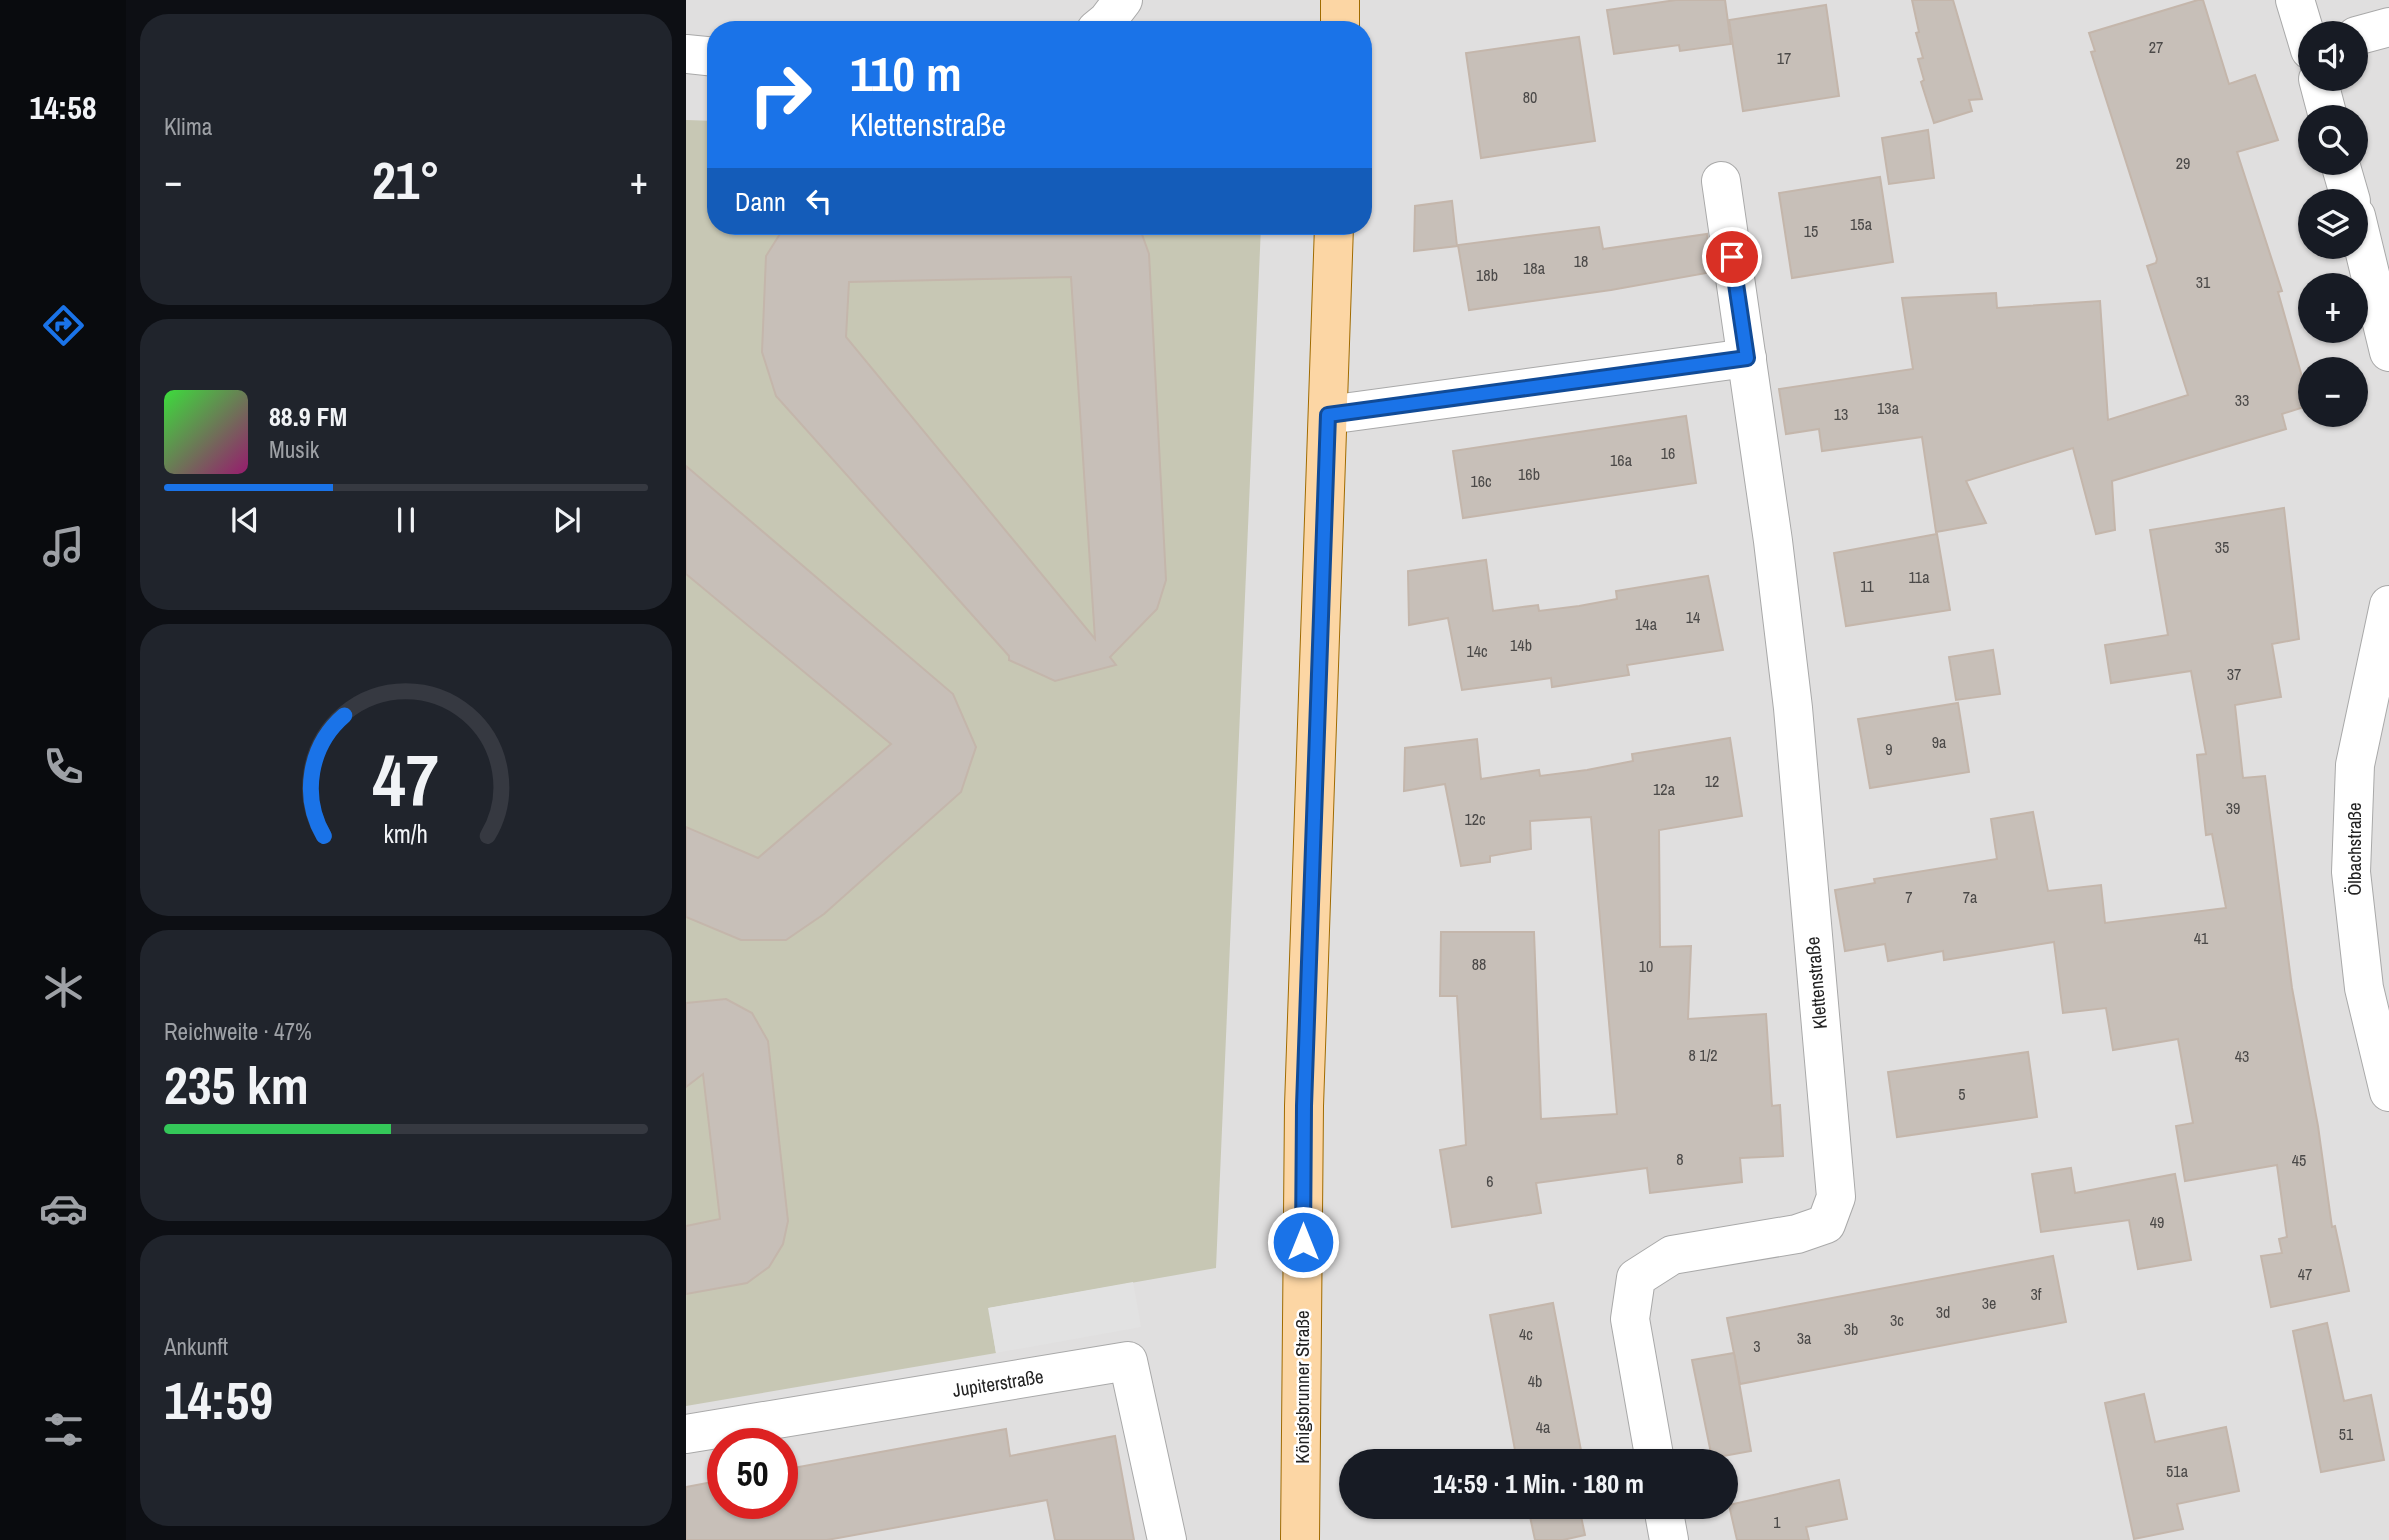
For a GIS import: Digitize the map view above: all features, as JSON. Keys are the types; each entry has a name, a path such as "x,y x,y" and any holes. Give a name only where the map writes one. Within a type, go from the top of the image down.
{"main road":[{"path":"1339,21 1340,0"},
{"name":"Königsbrunner Straße","path":"1300,1540 1304,1106 1334,235"}],"street":[{"path":"1107,21 1124,0"},
{"path":"2295,0 2301,21"},
{"path":"2368,33 2389,27"},
{"path":"686,54 707,56"},
{"name":"Klettenstraße","path":"1653,1449 1630,1319 1636,1278 1672,1255 1797,1234 1826,1224 1836,1197 1793,708 1721,181"},
{"path":"2370,237 2389,352"},
{"path":"1328,415 1747,358"},
{"name":"Ölbachstraße","path":"2389,605 2356,765 2351,872 2364,988 2389,1092"},
{"name":"Jupiterstraße","path":"686,1434 1128,1361 1167,1540"},
{"path":"1665,1519 1669,1540"}],"shaded area":[{"path":"686,0 2389,0 2389,1540 686,1540"},
{"path":"686,120 707,121 707,235 1261,235 1216,1268 989,1308 996,1353 686,1406"},
{"path":"1133,1282 1141,1327 996,1353 988,1308"}],"building":[{"path":"1676,0 1725,0 1731,44 1680,51 1679,45 1614,54 1607,10"},
{"path":"1912,0 1953,0 1982,99 1969,100 1972,111 1934,123 1921,82 1924,80 1918,59 1923,58 1916,33 1919,32"},
{"path":"2203,0 2229,84 2255,75 2278,140 2237,152 2282,291 2278,292 2298,363 2298,409 2282,414 2286,429 2112,481 2115,530 2096,534 2073,448 1966,481 1986,523 1936,532 1922,437 1822,451 1819,429 1786,434 1779,389 1913,369 1902,298 1996,293 1997,308 2100,301 2108,420 2188,395 2147,266 2156,263 2157,259 2091,52 2095,51 2089,33"},
{"path":"1826,5 1839,96 1743,111 1729,20"},
{"path":"1579,37 1595,141 1481,158 1466,53"},
{"path":"1928,130 1934,178 1889,184 1882,138"},
{"path":"1880,177 1893,262 1792,278 1779,193"},
{"path":"1452,201 1457,246 1414,251 1415,206"},
{"path":"1599,227 1603,249 1707,234 1712,272 1611,290 1469,310 1458,245"},
{"path":"779,235 1142,235 1149,254 1166,580 1157,609 1110,657 1116,665 1055,681 1009,660 1009,656 776,396 762,352 766,256","holes":["1071,277 1095,639 846,337 849,282"]},
{"path":"1686,416 1696,483 1463,518 1453,451"},
{"path":"686,466 953,694 976,747 961,792 824,914 786,940 741,940 686,917 686,827 758,858 891,744 686,574"},
{"path":"2284,508 2299,639 2272,644 2281,697 2235,705 2243,778 2265,776 2292,988 2318,1126 2332,1227 2335,1226 2349,1291 2271,1307 2261,1256 2282,1253 2279,1239 2287,1237 2277,1165 2185,1181 2176,1126 2193,1123 2178,1039 2113,1050 2106,1008 2063,1013 2054,942 1944,960 1943,951 1888,961 1885,944 1845,951 1835,890 1875,883 1874,879 1997,859 1991,819 2033,812 2048,891 2101,885 2105,923 2226,908 2212,834 2206,835 2197,755 2206,754 2191,671 2111,683 2105,645 2168,635 2150,530"},
{"path":"1937,534 1950,610 1846,626 1834,553"},
{"path":"1486,560 1493,611 1538,605 1539,611 1579,606 1617,599 1616,591 1708,576 1723,650 1627,665 1629,675 1552,687 1551,678 1462,690 1448,618 1409,625 1408,571"},
{"path":"1993,650 2000,694 1956,700 1949,657"},
{"path":"1958,703 1969,772 1870,788 1858,719"},
{"path":"1730,738 1742,816 1659,830 1660,947 1691,946 1688,1019 1766,1014 1772,1106 1780,1105 1783,1156 1740,1158 1742,1182 1650,1193 1647,1168 1536,1183 1541,1213 1452,1227 1440,1150 1466,1145 1457,996 1440,996 1441,932 1534,932 1541,1119 1617,1114 1591,817 1530,821 1531,849 1490,856 1490,862 1461,866 1445,784 1404,791 1405,748 1477,739 1481,779 1539,770 1540,776 1587,770 1633,761 1632,754"},
{"path":"726,999 752,1013 768,1041 788,1221 783,1244 769,1267 747,1283 686,1294 686,1226 720,1219 703,1074 686,1087 686,1003"},
{"path":"2028,1052 2037,1117 1897,1137 1888,1072"},
{"path":"2071,1168 2075,1193 2175,1174 2191,1260 2138,1269 2129,1220 2041,1232 2032,1174"},
{"path":"2053,1256 2066,1322 1740,1384 1727,1318"},
{"path":"1553,1303 1581,1449 1515,1449 1490,1315"},
{"path":"2327,1323 2344,1401 2371,1395 2384,1460 2321,1472 2293,1331"},
{"path":"1734,1353 1751,1451 1738,1453 1738,1449 1710,1449 1692,1360"},
{"path":"2144,1394 2155,1442 2226,1427 2239,1491 2177,1504 2183,1529 2134,1539 2105,1403"},
{"path":"1006,1429 1010,1456 1115,1436 1134,1540 1055,1540 1047,1500 827,1540 686,1540 686,1487 707,1483 707,1519 798,1519 798,1467"},
{"path":"1839,1480 1847,1519 1806,1527 1809,1540 1737,1540 1732,1519 1738,1519 1738,1503"},
{"path":"1531,1519 1582,1519 1585,1535 1563,1540 1535,1540"}],"route":[{"path":"1303,1242 1304,1106 1328,415 1747,358 1732,257"}]}
